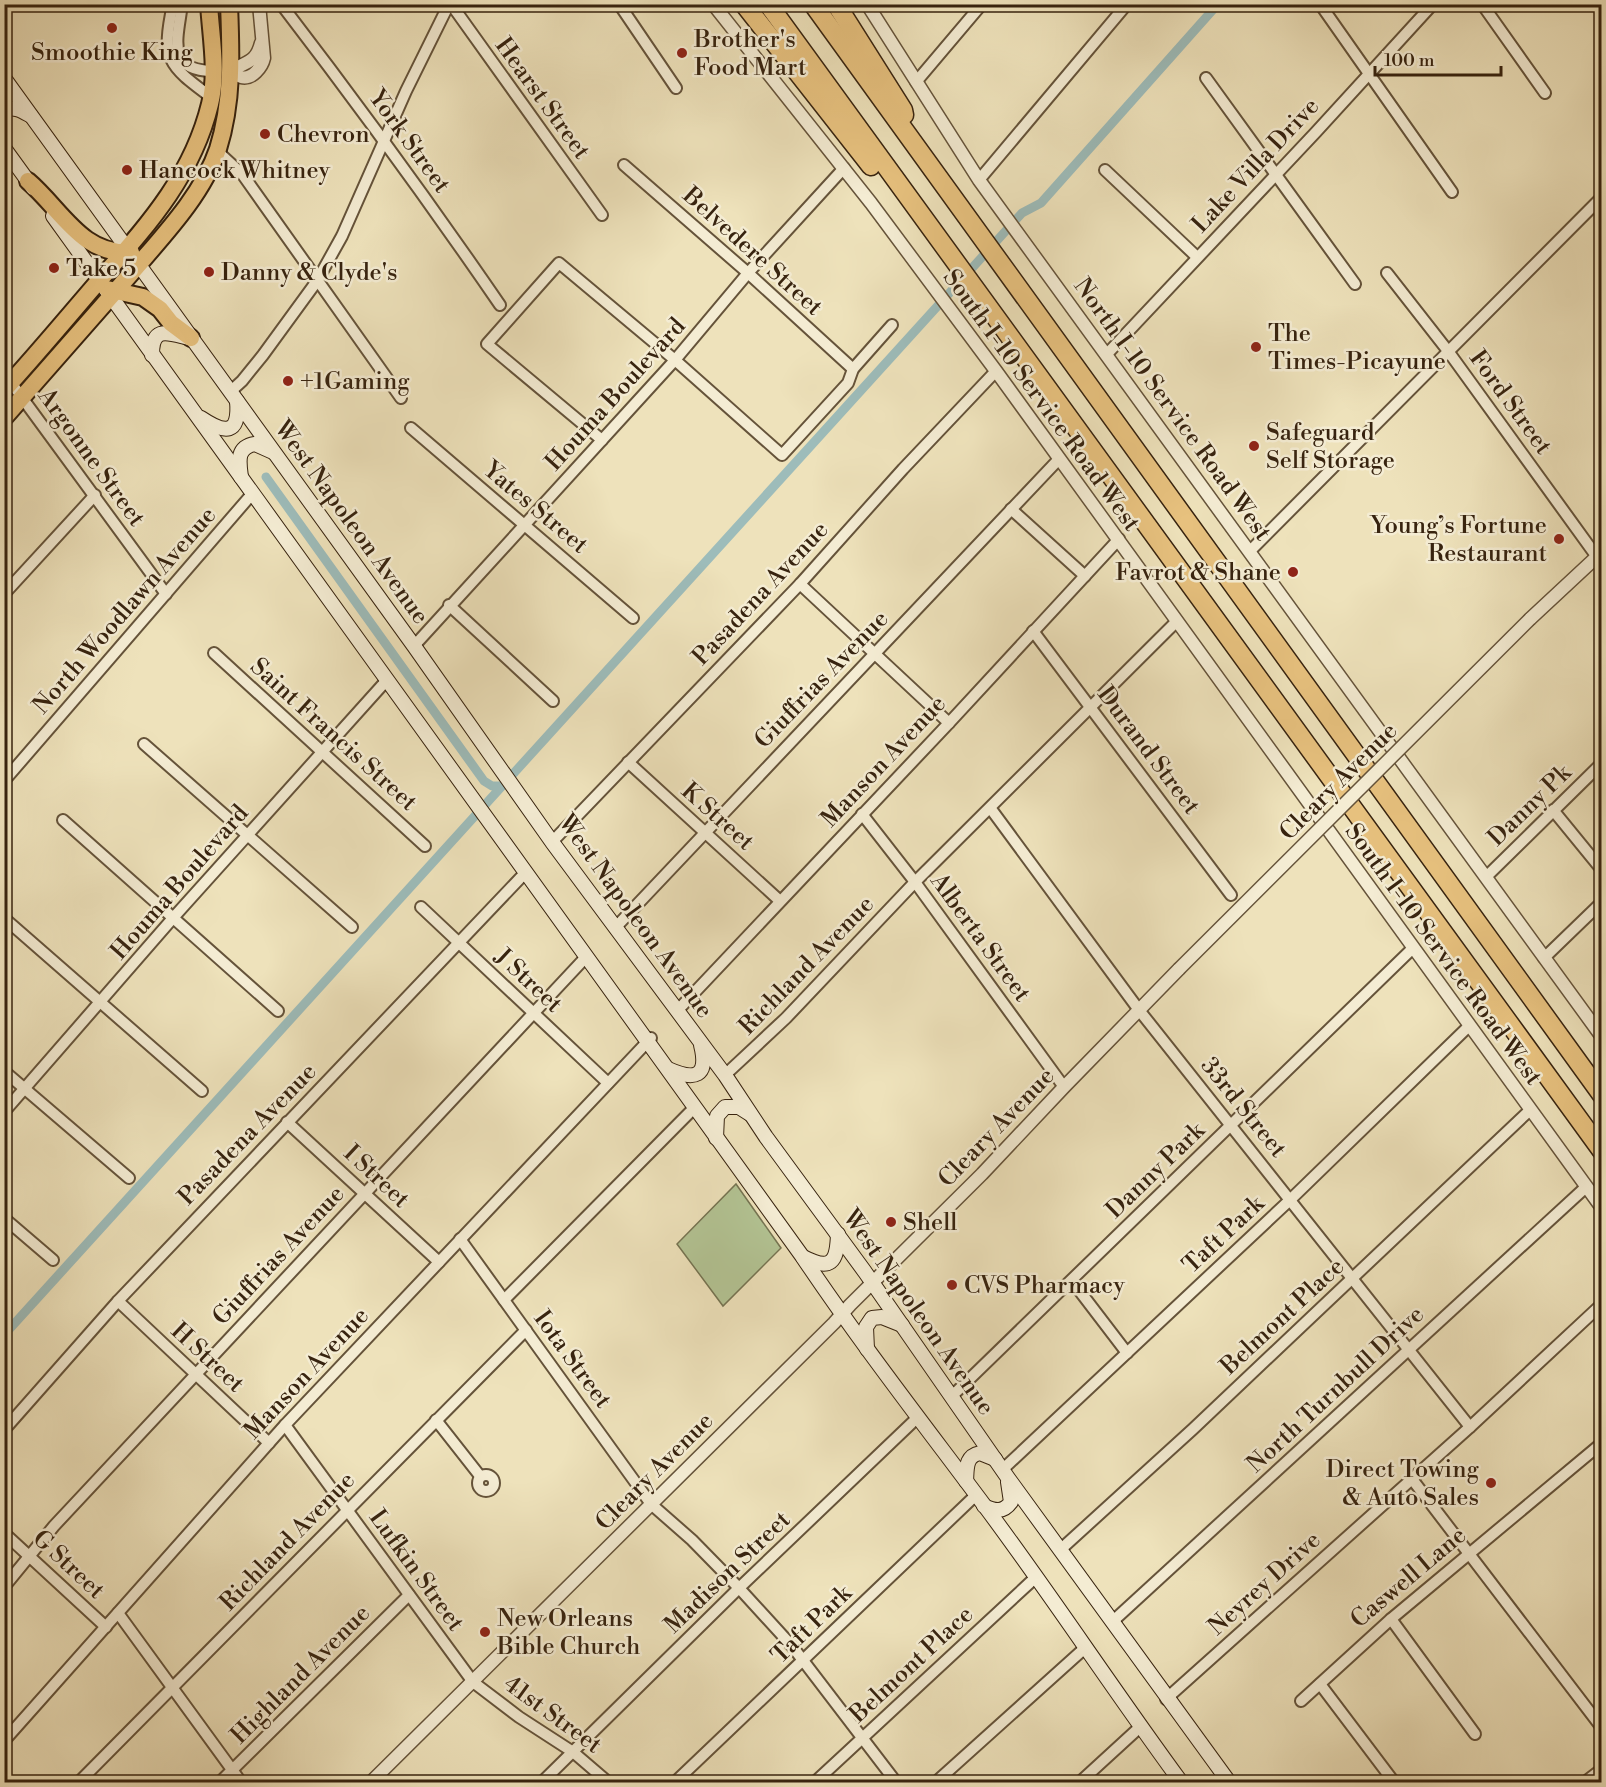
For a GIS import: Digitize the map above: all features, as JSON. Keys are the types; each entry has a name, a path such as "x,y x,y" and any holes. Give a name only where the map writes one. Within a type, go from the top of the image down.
{"highway":[{"path":"28,181 43,194 80,236 90,243 105,249 131,254 156,245 195,194 217,151 225,123 231,71 229,4"},
{"path":"744,4 887,186 910,201"},
{"path":"768,4 978,296 1602,1151"},
{"path":"813,4 1602,1095"},
{"path":"836,4 903,110 909,137"},
{"path":"4,418 108,289 182,177 196,145 211,97 213,74 209,11"},
{"path":"209,11 218,51 231,71"},
{"path":"213,74 220,87 225,123"},
{"path":"7,382 86,296 108,289 144,297 191,338"}],"main road":[{"name":"West Napoleon Avenue","path":"4,78 414,646 552,842 725,1075 1001,1469 1166,1699 1229,1782"},
{"path":"4,110 19,109 33,117"},
{"path":"4,148 108,289 152,355 386,681 649,1040 867,1351 980,1500 1181,1782"},
{"path":"152,355 154,339 159,334 167,332 191,338"},
{"path":"196,416 215,428 229,429 237,420 234,396"},
{"path":"241,479 239,461 244,448 255,444 274,453"},
{"path":"668,1070 688,1077 699,1073 703,1068 704,1057 700,1042"},
{"path":"717,1138 717,1116 725,1107 739,1107 752,1114"},
{"path":"802,1256 820,1264 832,1262 836,1257 838,1234"},
{"path":"867,1351 866,1327 872,1318 882,1317 902,1325"},
{"path":"966,1481 967,1463 970,1458 980,1453 1001,1469 1011,1495 1011,1502 1007,1508 1001,1511 994,1510 980,1500"}],"street":[{"path":"173,4 169,33 171,62 185,78 211,97"},
{"path":"182,4 177,30 179,56 192,69 213,74"},
{"path":"231,71 254,59 261,43 259,4"},
{"name":"York Street","path":"281,4 384,142 500,305"},
{"path":"234,396 242,381 317,281 342,236 406,91 450,4"},
{"name":"Hearst Street","path":"450,4 602,215"},
{"path":"619,4 676,88"},
{"name":"South I-10 Service Road West","path":"713,4 844,168 996,371 1602,1208"},
{"name":"North I-10 Service Road West","path":"867,4 979,180 1602,1037"},
{"path":"916,82 982,4"},
{"path":"979,180 1127,4"},
{"path":"1320,4 1452,192"},
{"name":"Lake Villa Drive","path":"1107,354 1316,132 1432,4"},
{"path":"1482,4 1545,93"},
{"path":"1206,78 1355,284"},
{"path":"217,151 243,175 401,398"},
{"name":"Belvedere Street","path":"624,165 748,273 853,369"},
{"name":"Houma Boulevard","path":"414,646 675,360 748,273 844,168"},
{"path":"1105,170 1197,257"},
{"path":"1250,551 1602,197"},
{"path":"602,440 487,344 559,263 675,360 782,455 848,383 853,369 892,325"},
{"name":"Ford Street","path":"1388,273 1599,555"},
{"name":"Pasadena Avenue","path":"552,842 800,584 903,469 996,371"},
{"name":"Argonne Street","path":"7,382 22,398 166,594"},
{"name":"Yates Street","path":"411,428 633,618"},
{"name":"Giuffrias Avenue","path":"615,928 1059,459"},
{"name":"North Woodlawn Avenue","path":"4,781 252,494"},
{"path":"4,594 94,495"},
{"path":"1011,508 1085,576"},
{"name":"Manson Avenue","path":"677,1011 1119,539"},
{"name":"Cleary Avenue","path":"371,1782 982,1174 1179,969 1530,619 1599,555"},
{"path":"800,584 949,723"},
{"path":"449,605 553,700"},
{"path":"991,809 1177,621"},
{"name":"Durand Street","path":"1033,631 1231,895"},
{"name":"Saint Francis Street","path":"214,653 425,846"},
{"name":"Houma Boulevard","path":"4,1112 173,918 386,681"},
{"path":"144,744 352,927"},
{"name":"K Street","path":"628,762 780,901"},
{"name":"Danny Pk","path":"1485,877 1602,763"},
{"name":"Richland Avenue","path":"725,1075 786,1018 915,882 991,809"},
{"name":"33rd Street","path":"991,809 1139,1010 1470,1427"},
{"path":"1553,810 1602,870"},
{"name":"Alberta Street","path":"862,814 915,882 1064,1087"},
{"path":"63,820 278,1011"},
{"name":"Pasadena Avenue","path":"4,1430 118,1301 525,872"},
{"path":"1544,958 1602,902"},
{"name":"J Street","path":"421,907 608,1083"},
{"path":"4,918 202,1091"},
{"name":"Danny Park","path":"952,1396 1413,948"},
{"name":"Giuffrias Avenue","path":"4,1587 54,1526 586,957"},
{"name":"Taft Park","path":"1001,1469 1291,1199 1470,1026"},
{"name":"Manson Avenue","path":"4,1741 285,1425 649,1040"},
{"path":"4,1071 129,1178"},
{"path":"504,1300 694,1107"},
{"name":"Belmont Place","path":"1060,1550 1193,1429 1530,1110"},
{"name":"I Street","path":"287,1122 439,1262"},
{"name":"North Turnbull Drive","path":"1112,1622 1586,1186"},
{"path":"4,1218 53,1260"},
{"name":"Iota Street","path":"460,1239 651,1504 692,1540 792,1646 896,1782"},
{"path":"1072,1281 1127,1353"},
{"name":"H Street","path":"118,1301 269,1443"},
{"name":"Neyrey Drive","path":"1166,1699 1470,1427 1602,1304"},
{"name":"Richland Avenue","path":"79,1782 526,1330"},
{"name":"Madison Street","path":"542,1782 739,1588 917,1418"},
{"path":"436,1420 480,1476"},
{"name":"Lufkin Street","path":"285,1425 472,1682"},
{"name":"Caswell Lane","path":"1301,1701 1391,1618 1602,1443"},
{"path":"1412,1479 1602,1728"},
{"name":"Taft Park","path":"675,1782 802,1662 980,1500"},
{"name":"G Street","path":"4,1533 106,1627"},
{"name":"Belmont Place","path":"814,1782 1036,1577"},
{"name":"Highland Avenue","path":"220,1782 409,1595"},
{"path":"118,1613 241,1782"},
{"path":"1391,1618 1475,1734"},
{"path":"936,1782 1086,1647"},
{"name":"41st Street","path":"472,1682 519,1717 573,1752 608,1782"},
{"path":"1320,1684 1394,1782"},
{"path":"1080,1782 1140,1727"},
{"path":"1585,1782 1602,1769"}],"green space":[{"path":"736,1184 781,1248 723,1306 677,1244"}],"waterway":[{"path":"4,1335 1022,213 1041,203 1218,4"},
{"path":"266,477 484,781 492,786 502,786"}],"place":[{"name":"Smoothie King","path":"112,28"},
{"name":"Brother's Food Mart","path":"682,53"},
{"name":"Chevron","path":"265,134"},
{"name":"Hancock Whitney","path":"127,170"},
{"name":"Take 5","path":"54,268"},
{"name":"Danny & Clyde's","path":"209,272"},
{"name":"The Times-Picayune","path":"1256,347"},
{"name":"+1Gaming","path":"288,381"},
{"name":"Safeguard Self Storage","path":"1254,446"},
{"name":"Young’s Fortune Restaurant","path":"1559,539"},
{"name":"Favrot & Shane","path":"1293,572"},
{"name":"Shell","path":"891,1222"},
{"name":"CVS Pharmacy","path":"952,1285"},
{"name":"Direct Towing & Auto Sales","path":"1491,1483"},
{"name":"New Orleans Bible Church","path":"485,1632"}]}
